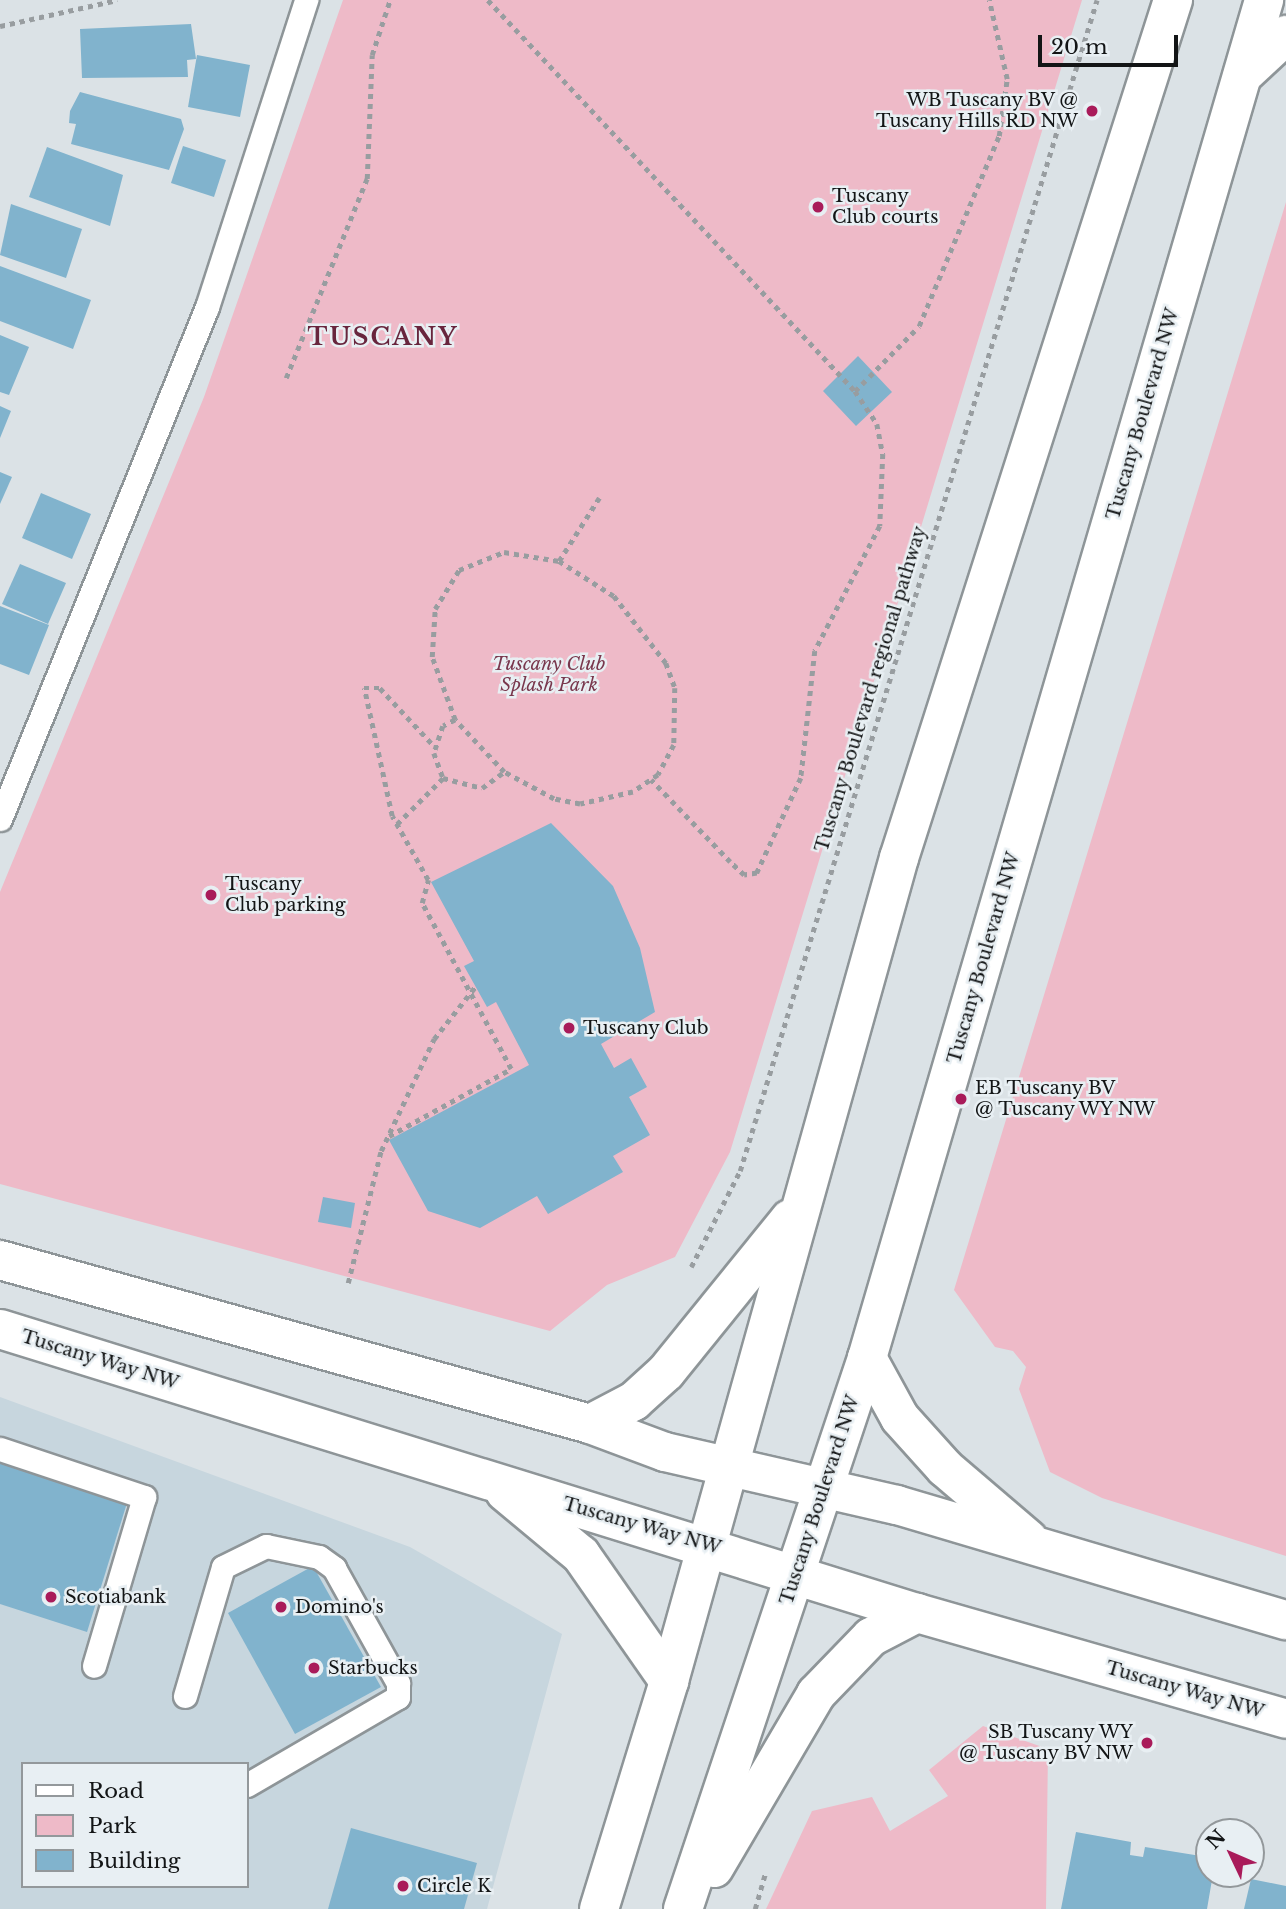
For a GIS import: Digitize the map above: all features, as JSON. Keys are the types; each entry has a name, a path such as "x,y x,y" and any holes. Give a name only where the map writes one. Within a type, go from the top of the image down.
{"street":[{"path":"599,1909 669,1681 899,858 1173,0"},
{"name":"Tuscany Boulevard NW","path":"682,1909 867,1358 1264,0"},
{"path":"1241,76 1286,35"},
{"path":"590,1424 634,1401 666,1372 804,1201"},
{"path":"0,1261 590,1424 665,1452 731,1463 823,1487 1286,1620"},
{"name":"Tuscany Way NW","path":"0,1329 493,1482 707,1544 917,1613 1286,1719"},
{"path":"867,1358 900,1418 945,1468 1040,1550"},
{"path":"493,1482 581,1555 669,1681"},
{"path":"690,1909 816,1694 872,1637 917,1613"}],"lane":[{"path":"0,819 207,307 306,0"},
{"path":"0,1449 144,1497 94,1667"},
{"path":"185,1696 222,1567 266,1546 319,1557 334,1568 398,1683 398,1697 248,1784"}],"path":[{"path":"0,26 117,0"},
{"path":"286,378 367,179 372,55 390,0"},
{"path":"488,0 855,391 877,424 883,454 880,526 815,651 801,778 757,873 744,875 651,780"},
{"path":"855,391 919,326 999,136 1007,79 989,0"},
{"name":"Tuscany Boulevard regional pathway","path":"684,1280 740,1171 1097,0"},
{"path":"559,561 599,498"},
{"path":"504,552 559,561 631,610 666,663 674,688 674,745 651,780 633,792 580,804 554,799 504,772 454,720 438,686 429,632 444,587 481,557 504,552"},
{"path":"389,1136 511,1069 466,995 422,902 428,880 397,824 365,688 380,688 435,747 443,778"},
{"path":"435,747 443,726 454,720"},
{"path":"443,778 482,788 504,772"},
{"path":"397,824 443,778"},
{"path":"348,1283 389,1136 434,1039 475,986"}],"shaded area":[{"path":"0,1397 410,1547 562,1634 487,1909 0,1909"}],"green space":[{"name":"Tuscany Club Splash Park","path":"343,0 1082,0 730,1152 675,1257 607,1285 550,1331 0,1184 0,892 204,397"},
{"path":"1286,202 1286,1556 1102,1498 1050,1472 1019,1389 1026,1367 1013,1351 995,1347 954,1290"},
{"path":"983,1726 1048,1749 1046,1909 766,1909 812,1811 872,1797 890,1831 948,1796 929,1770"}],"building":[{"path":"191,24 196,59 187,60 188,77 82,78 80,29"},
{"path":"197,55 250,65 240,117 188,107"},
{"path":"80,92 181,119 184,129 169,170 71,144 76,124 69,123 70,111"},
{"path":"183,146 226,160 214,197 171,183"},
{"path":"47,147 123,175 110,226 29,197"},
{"path":"11,204 82,229 66,278 0,255"},
{"path":"0,266 91,300 73,349 0,321"},
{"path":"0,335 29,347 9,395 0,392"},
{"path":"858,356 892,392 856,426 823,391"},
{"path":"0,406 11,411 0,438"},
{"path":"0,472 12,477 0,504"},
{"path":"41,493 91,514 72,559 22,538"},
{"path":"20,564 66,583 48,624 2,604"},
{"path":"0,606 49,625 29,675 0,664"},
{"name":"Tuscany Club","path":"551,823 613,886 640,948 655,1012 601,1044 614,1068 631,1058 647,1087 629,1097 650,1135 613,1156 623,1172 548,1214 537,1196 480,1228 428,1211 389,1140 529,1065 496,1002 487,1007 464,966 474,961 431,882"},
{"path":"323,1197 355,1203 351,1228 318,1222"},
{"path":"0,1463 127,1503 87,1632 0,1604"},
{"name":"Starbucks","path":"313,1566 381,1687 295,1734 228,1613"},
{"name":"Circle K","path":"351,1828 477,1863 464,1909 328,1909"},
{"path":"1076,1832 1131,1842 1130,1855 1143,1857 1145,1847 1195,1855 1195,1888 1211,1888 1207,1909 1061,1909"},
{"path":"1265,1882 1286,1886 1286,1909 1244,1909 1249,1888 1265,1888"}],"place":[{"name":"WB Tuscany BV @ Tuscany Hills RD NW","path":"1092,111"},
{"name":"Tuscany Club courts","path":"818,207"},
{"name":"Tuscany Club parking","path":"211,895"},
{"name":"Tuscany Club","path":"569,1028"},
{"name":"EB Tuscany BV @ Tuscany WY NW","path":"961,1099"},
{"name":"Scotiabank","path":"51,1597"},
{"name":"Domino's","path":"281,1607"},
{"name":"Starbucks","path":"314,1668"},
{"name":"SB Tuscany WY @ Tuscany BV NW","path":"1147,1743"},
{"name":"Circle K","path":"403,1886"}],"district":[{"name":"TUSCANY","path":"383,337"}]}
